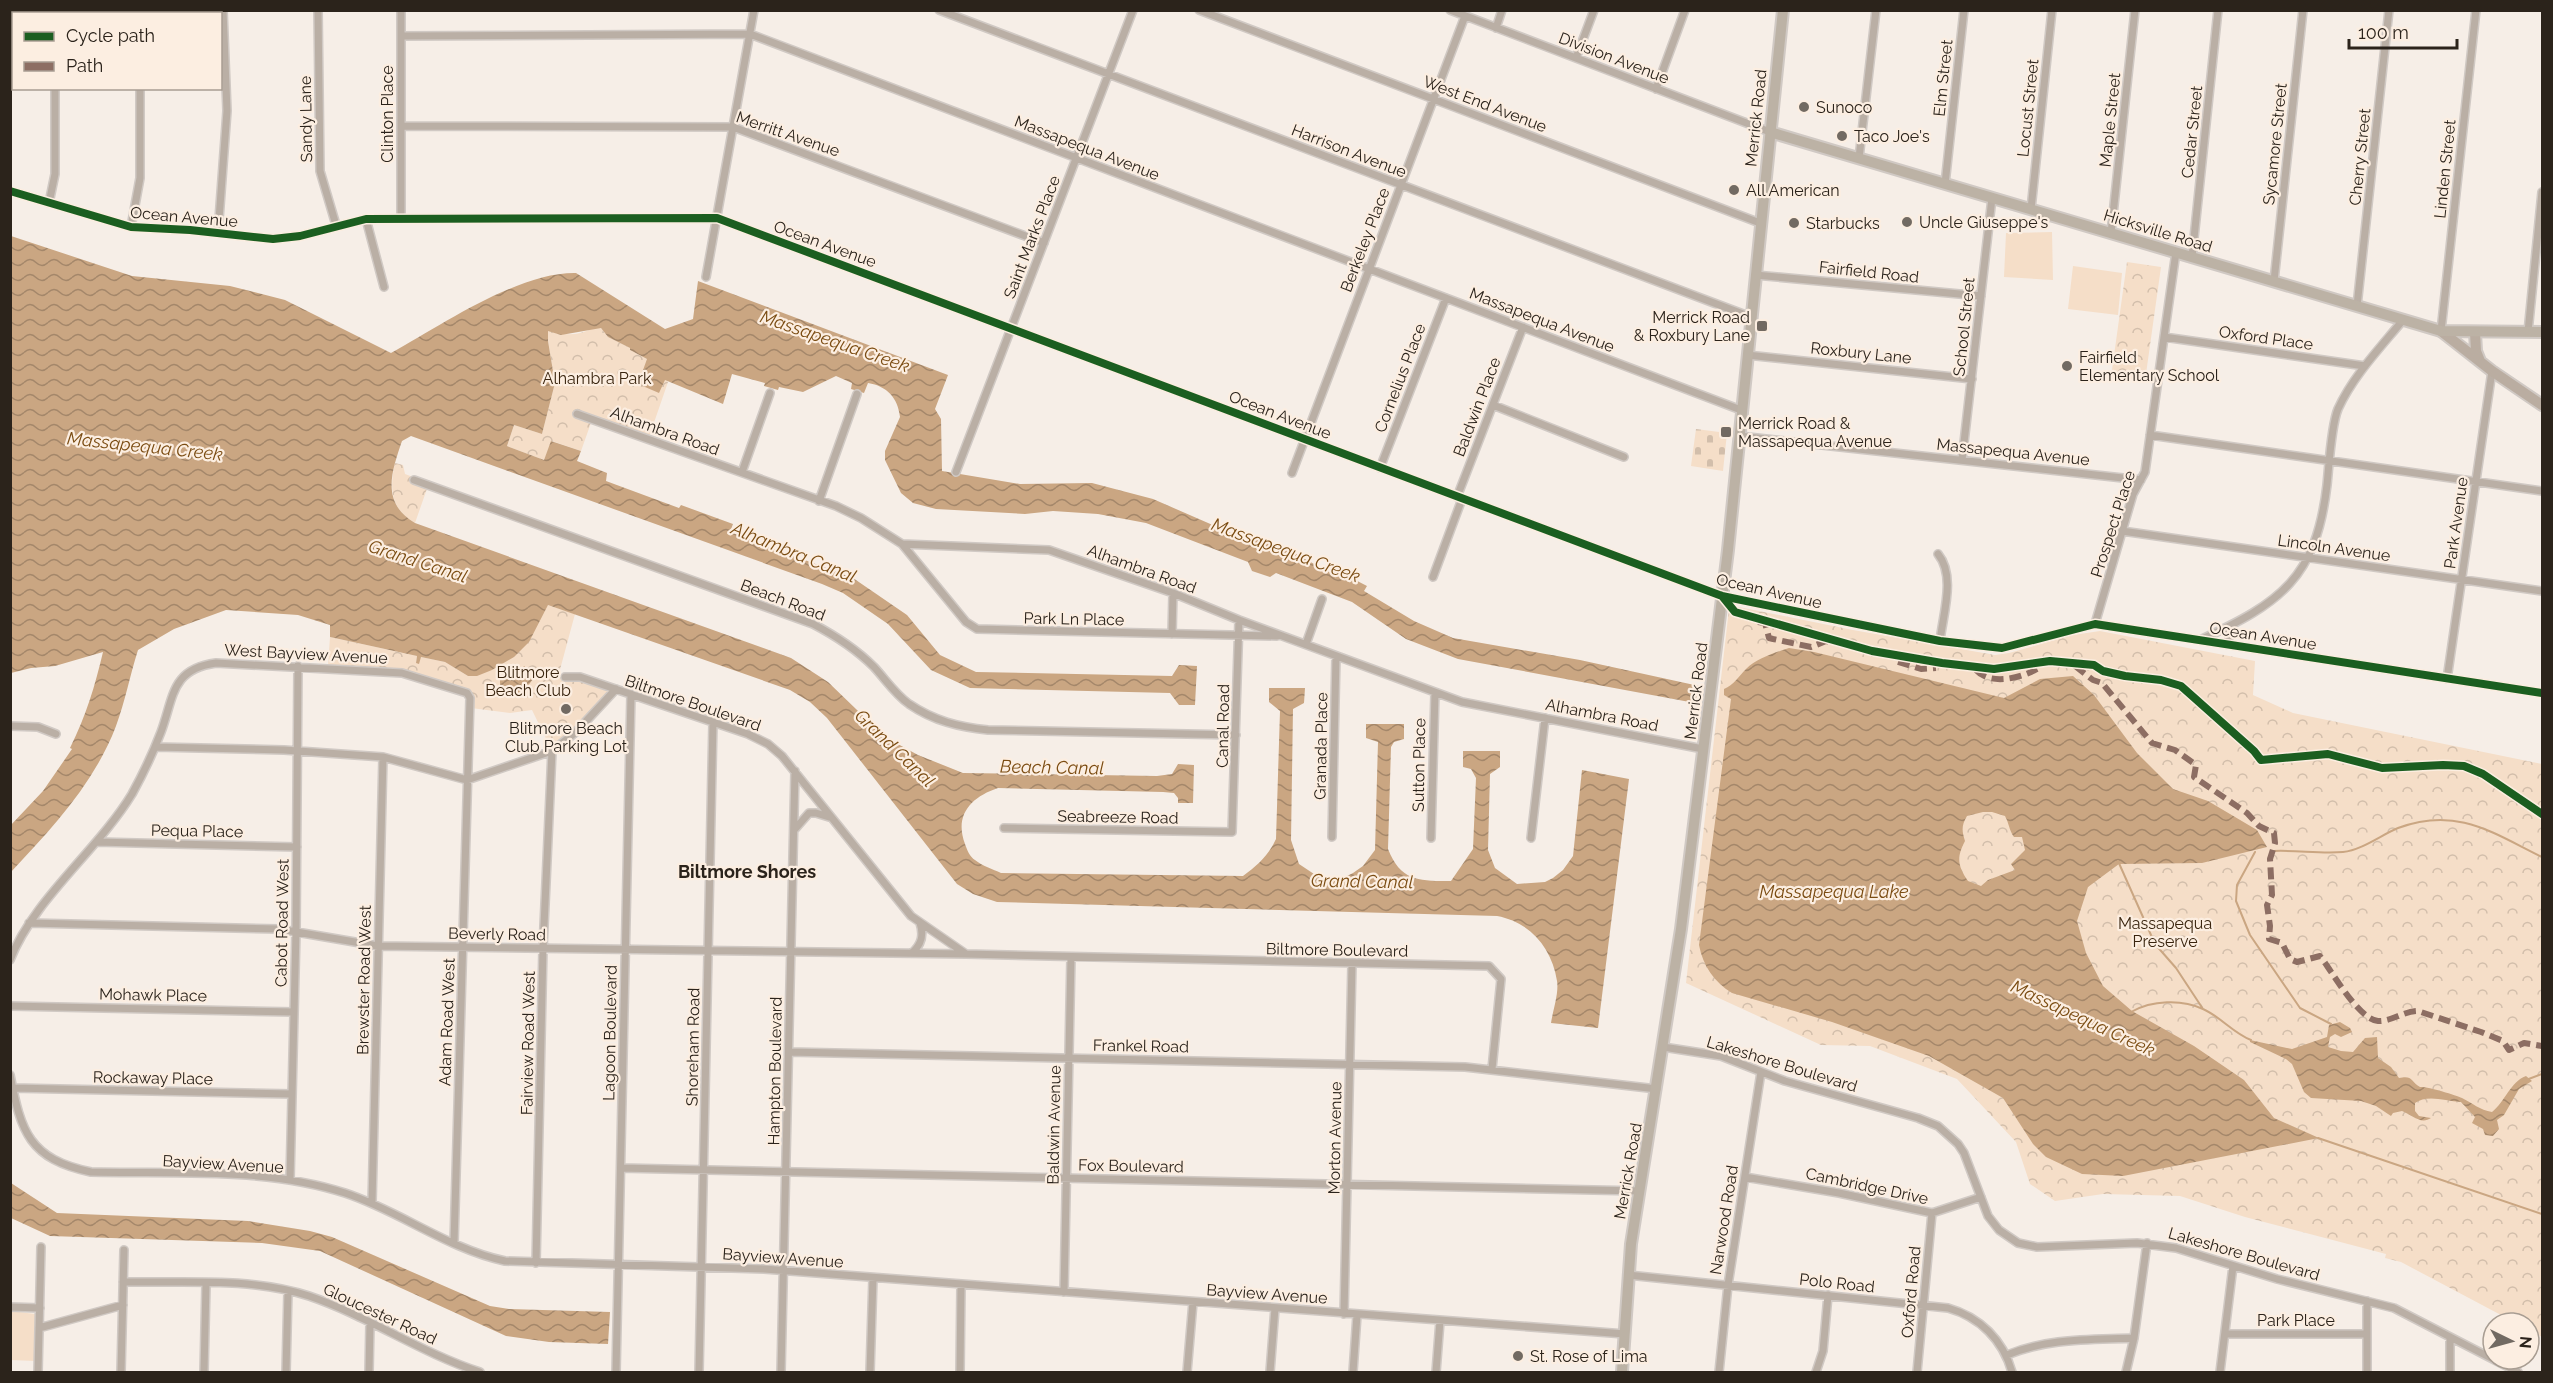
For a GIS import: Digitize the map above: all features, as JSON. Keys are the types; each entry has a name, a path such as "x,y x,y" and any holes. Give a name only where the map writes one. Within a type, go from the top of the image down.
{"main road":[{"name":"Merrick Road","path":"1622,1372 1628,1275 1681,929 1722,596 1783,10"},
{"name":"Hicksville Road","path":"1770,132 2441,331 2542,332"},
{"path":"2441,331 2542,405"},
{"path":"2475,332 2476,351 2481,362"}],"street":[{"path":"218,233 227,111 223,10"},
{"name":"Sandy Lane","path":"318,10 320,171 336,225"},
{"name":"Clinton Place","path":"401,10 401,218"},
{"path":"706,277 754,10"},
{"name":"Harrison Avenue","path":"939,10 1751,317"},
{"name":"Saint Marks Place","path":"956,472 1133,10"},
{"name":"West End Avenue","path":"1199,10 1760,224"},
{"name":"Division Avenue","path":"1450,10 1770,132"},
{"path":"1496,28 1502,10"},
{"path":"1576,58 1594,10"},
{"path":"1656,88 1685,10"},
{"path":"1859,158 1876,10"},
{"name":"Elm Street","path":"1945,184 1964,10"},
{"name":"Locust Street","path":"2031,209 2052,10"},
{"name":"Maple Street","path":"2112,233 2136,10"},
{"name":"Cedar Street","path":"2192,257 2218,10"},
{"name":"Sycamore Street","path":"2274,281 2303,10"},
{"name":"Cherry Street","path":"2357,306 2389,10"},
{"name":"Linden Street","path":"2441,331 2476,10"},
{"name":"Berkeley Place","path":"1292,473 1465,16"},
{"name":"Massapequa Avenue","path":"401,36 750,34 1741,410"},
{"path":"49,203 55,174 55,90"},
{"path":"131,227 140,178 140,90"},
{"name":"Merritt Avenue","path":"401,126 733,127 1044,243"},
{"name":"Ocean Avenue","path":"10,192 131,227 279,239 366,219 717,218 1722,596 1940,641 2002,648 2095,624 2542,693"},
{"path":"2528,332 2542,192"},
{"name":"School Street","path":"1962,460 1992,198"},
{"path":"366,219 384,287"},
{"name":"Prospect Place","path":"2095,624 2133,494 2145,472 2176,252"},
{"name":"Fairfield Road","path":"1755,274 1980,297"},
{"name":"Cornelius Place","path":"1380,468 1446,298"},
{"path":"2200,640 2262,609 2283,593 2301,571 2309,558 2324,507 2338,410 2365,366 2403,320"},
{"name":"Baldwin Place","path":"1433,577 1493,405 1523,327"},
{"name":"Oxford Place","path":"2164,337 2365,366"},
{"name":"Roxbury Lane","path":"1747,355 1972,379"},
{"name":"Park Avenue","path":"2447,679 2493,371"},
{"path":"742,472 770,393"},
{"path":"819,501 857,394"},
{"path":"1493,405 1624,457"},
{"name":"Alhambra Road","path":"577,414 819,501 861,518 902,544 1049,550 1173,593 1239,620 1462,702 1703,749"},
{"path":"2150,435 2542,491"},
{"name":"Massapequa Avenue","path":"1739,436 2141,480"},
{"name":"Beach Road","path":"414,480 813,624 842,640 859,654 908,703 929,716 950,724 988,730 1236,735"},
{"name":"Lincoln Avenue","path":"2122,531 2542,591"},
{"name":"Park Ln Place","path":"902,544 966,622 977,629 1285,636"},
{"path":"1938,554 1944,561 1947,576 1940,641"},
{"path":"1172,634 1173,593"},
{"path":"1306,644 1322,599"},
{"name":"Canal Road","path":"1232,832 1239,620"},
{"path":"2228,645 2231,626"},
{"name":"Granada Place","path":"1332,837 1336,656"},
{"name":"West Bayview Avenue","path":"155,747 174,690 183,677 193,669 216,663 402,673 468,694"},
{"name":"Cabot Road West","path":"290,1180 296,931 298,666"},
{"path":"565,677 580,676 616,688"},
{"name":"Biltmore Boulevard","path":"467,780 552,751 576,732 616,688 768,744 795,771 831,818 920,923 966,954 1489,966 1501,979 1492,1069"},
{"name":"Sutton Place","path":"1431,838 1435,693"},
{"name":"Adam Road West","path":"454,1243 468,694"},
{"name":"Lagoon Boulevard","path":"616,1372 631,694"},
{"path":"1531,838 1545,718"},
{"name":"Shoreham Road","path":"699,1372 713,722"},
{"path":"10,726 38,727 56,734"},
{"path":"10,960 18,940 29,924 97,842 131,794 155,747 298,751 383,757 467,780"},
{"name":"Fairview Road West","path":"536,1263 543,948 552,751"},
{"name":"Brewster Road West","path":"372,1203 383,757"},
{"name":"Hampton Boulevard","path":"781,1372 795,771"},
{"path":"795,829 809,813 831,818"},
{"name":"Seabreeze Road","path":"1004,828 1232,832"},
{"name":"Pequa Place","path":"97,842 297,847"},
{"path":"911,953 919,946 922,939 920,923"},
{"name":"Beverly Road","path":"29,924 279,929 378,946 966,954"},
{"name":"Baldwin Avenue","path":"1064,1292 1071,957"},
{"name":"Morton Avenue","path":"1344,1314 1352,964"},
{"name":"Mohawk Place","path":"10,1006 294,1012"},
{"name":"Lakeshore Boulevard","path":"1663,1047 1721,1056 1785,1081 1918,1118 1938,1126 1964,1153 1988,1216 2010,1239 2024,1245 2037,1247 2147,1243 2176,1248 2234,1266 2394,1308 2518,1372"},
{"name":"Frankel Road","path":"789,1052 1492,1069"},
{"path":"1492,1069 1657,1089"},
{"name":"Narwood Road","path":"1719,1372 1728,1285 1761,1072"},
{"name":"Bayview Avenue","path":"10,1076 18,1116 27,1135 47,1155 72,1168 91,1172 245,1176 290,1180 372,1203 454,1243 492,1258 536,1263 784,1271 1625,1334"},
{"name":"Rockaway Place","path":"13,1088 292,1094"},
{"name":"Fox Boulevard","path":"621,1168 1640,1191"},
{"name":"Cambridge Drive","path":"1745,1177 1839,1193 1932,1213 1981,1197"},
{"name":"Oxford Road","path":"1917,1372 1932,1213"},
{"path":"2126,1372 2134,1338 2147,1243"},
{"path":"38,1372 41,1247"},
{"path":"121,1372 124,1250"},
{"path":"2220,1372 2234,1266"},
{"name":"Polo Road","path":"1628,1275 1948,1308 1969,1316 1992,1334 2007,1355 2012,1372"},
{"path":"870,1372 873,1278"},
{"name":"Gloucester Road","path":"123,1282 245,1284 288,1291 323,1302 480,1372"},
{"path":"204,1372 206,1284"},
{"path":"960,1372 961,1285"},
{"path":"286,1372 288,1291"},
{"path":"1816,1372 1823,1351 1828,1295"},
{"path":"2367,1301 2367,1372"},
{"path":"1187,1372 1193,1302"},
{"path":"39,1328 123,1305"},
{"path":"10,1307 40,1308"},
{"path":"1270,1372 1275,1308"},
{"path":"1353,1372 1357,1314"},
{"path":"1436,1372 1440,1321"},
{"path":"369,1372 370,1323"},
{"name":"Park Place","path":"2225,1334 2367,1334"},
{"path":"2450,1337 2450,1372"},
{"path":"2007,1355 2031,1345 2047,1342 2134,1338"},
{"path":"458,1364 458,1372"}],"green space":[{"path":"2052,232 2053,280 2004,277 2006,233"},
{"path":"2127,262 2161,267 2145,381 2111,377"},
{"path":"2073,266 2122,273 2118,315 2068,309"},
{"name":"Alhambra Park","path":"593,328 601,328 608,337 647,359 668,382 648,440 592,420 581,451 552,441 544,460 507,446 514,425 542,434 555,383 548,330 571,334 582,333"},
{"path":"1696,429 1727,433 1723,471 1691,466"},
{"path":"395,463 403,465 405,474 429,483 415,523 401,512 394,498 392,482"},
{"name":"Blitmore Beach Club","path":"548,605 575,614 558,677 563,679 575,677 613,690 567,739 551,749 532,710 510,713 471,708 470,693 402,672 328,666 330,637 417,656 416,663 421,657 445,662 468,676"},
{"name":"Massapequa Preserve","path":"1739,607 1995,655 2073,635 2100,631 2255,661 2253,695 2293,713 2542,764 2542,1337 2541,1311 2493,1311 2401,1262 2385,1258 2386,1254 2245,1217 2180,1196 2103,1194 2055,1201 2030,1184 2016,1142 1957,1079 1870,1046 1821,1045 1686,983 1729,609"},
{"path":"11,1311 35,1314 35,1361 11,1360"}],"water":[{"name":"Grand Canal","path":"11,236 132,276 230,286 285,300 391,353 505,290 553,275 576,273 665,329 693,319 698,281 948,375 935,409 941,419 942,471 1020,484 1092,483 1153,499 1254,543 1256,539 1302,556 1335,575 1338,571 1367,586 1364,591 1414,621 1453,638 1580,660 1699,686 1695,703 1458,659 1406,639 1352,602 1276,573 1270,577 1252,571 1248,562 1146,523 1098,514 1053,511 1025,514 936,509 913,503 901,493 885,460 885,451 900,417 894,399 881,387 868,383 864,393 851,389 852,383 836,376 803,392 779,387 778,390 764,386 765,383 732,374 723,404 665,380 659,393 638,384 647,359 608,337 601,328 561,335 548,331 555,383 542,434 514,425 507,446 544,460 551,441 581,451 577,461 607,473 606,481 679,508 681,505 733,524 730,532 853,578 907,615 940,655 976,672 1172,676 1179,665 1197,666 1195,705 1179,705 1170,693 970,688 931,670 888,624 843,593 822,584 411,436 402,441 398,453 392,476 393,497 404,515 415,523 791,658 828,682 885,737 918,755 963,773 1157,776 1172,774 1178,764 1194,765 1193,803 1178,803 1178,798 1174,793 1163,792 998,788 980,796 967,808 963,816 962,834 973,859 1001,873 1243,876 1262,860 1276,839 1280,711 1269,702 1269,688 1305,688 1304,703 1293,709 1291,840 1299,864 1323,880 1339,880 1353,873 1363,866 1375,850 1378,742 1366,738 1366,724 1404,724 1404,739 1394,742 1391,747 1388,849 1393,860 1405,874 1421,880 1451,881 1473,849 1476,778 1471,769 1463,767 1463,751 1500,751 1500,767 1490,774 1488,850 1495,868 1517,884 1545,882 1553,878 1563,870 1573,856 1582,770 1629,779 1598,1028 1551,1023 1557,996 1557,981 1545,948 1538,938 1520,924 1497,916 997,902 973,894 957,884 827,718 810,702 790,690 548,605 529,642 514,657 477,676 468,676 445,662 421,657 419,664 416,663 417,656 330,637 330,625 298,615 226,610 174,629 138,650 116,726 96,767 71,804 11,872 10,826 43,791 72,749 70,748 90,701 103,652 55,666 11,673"},
{"name":"Massapequa Lake","path":"1789,648 2004,698 2040,679 2073,676 2094,695 2137,753 2173,789 2208,801 2257,830 2267,847 2202,863 2119,864 2088,887 2077,921 2086,953 2103,986 2132,1011 2194,1046 2244,1080 2274,1118 2319,1138 2123,1176 2082,1174 2046,1157 2033,1144 2003,1098 1929,1056 1832,1022 1732,993 1720,984 1706,967 1699,945 1731,699 1724,695 1724,689 1755,662","holes":["1992,812 2005,816 2014,837 2022,837 2025,850 2011,864 2015,870 1988,880 1981,886 1968,881 1960,866 1959,857 1965,841 1963,826 1967,816"]},
{"path":"524,666 536,675 521,695 510,686 500,686 500,676 518,676"},
{"path":"2340,1022 2352,1032 2341,1037 2335,1034 2330,1037 2328,1047 2353,1052 2365,1038 2377,1037 2378,1058 2391,1067 2399,1078 2409,1078 2420,1087 2459,1097 2488,1111 2492,1112 2497,1108 2520,1079 2526,1076 2532,1081 2519,1089 2504,1115 2497,1120 2499,1129 2493,1136 2485,1135 2483,1129 2472,1123 2475,1117 2461,1102 2431,1098 2420,1100 2415,1103 2415,1111 2419,1116 2431,1118 2424,1120 2402,1111 2393,1113 2391,1116 2376,1106 2361,1101 2311,1098 2304,1092 2292,1064 2250,1042 2250,1040 2292,1049 2327,1037 2329,1025"},
{"path":"11,1183 57,1213 248,1221 310,1231 332,1237 490,1306 509,1309 610,1312 608,1344 549,1342 506,1336 320,1251 262,1243 50,1236 11,1218"}],"waterway":[{"path":"2274,851 2326,853 2350,851 2398,828 2438,820 2474,825 2542,857"},
{"path":"2255,852 2237,885 2236,901 2250,935 2300,1008 2331,1024"},
{"path":"2118,861 2155,944 2176,968 2203,1009"},
{"path":"2131,1012 2148,1005 2167,1002 2195,1006 2209,1012 2251,1040"},
{"path":"2526,1080 2542,1074"},
{"name":"Massapequa Creek","path":"2318,1138 2542,1214"}],"marked path":[{"path":"1758,622 1765,623 1769,638 1811,647 1826,641 1831,642"},
{"path":"1898,662 1921,669 1936,668"},
{"path":"2075,666 2093,680 2102,683 2152,743 2175,750 2196,765 2194,777 2247,813 2259,826 2274,833 2275,843 2270,859 2272,895 2267,905 2269,939 2282,943 2290,959 2297,962 2320,956 2354,1004 2370,1018 2378,1021 2418,1011 2503,1041 2509,1050 2524,1043 2542,1046"},
{"path":"1976,670 1989,678 2006,679 2037,669"}],"cycle path":[{"path":"10,191 131,227 190,230 273,239 300,236 366,219 717,218 1722,596 1940,641 2002,648 2095,624 2542,693"},
{"path":"1722,596 1735,612 1872,651 1994,669 2050,661 2094,665 2103,671 2125,676 2161,680 2181,686 2254,751 2261,760 2328,754 2382,768 2464,766 2483,774 2542,814"}],"place":[{"name":"Sunoco","path":"1804,107"},
{"name":"Taco Joe's","path":"1842,136"},
{"name":"All American","path":"1734,190"},
{"name":"Uncle Giuseppe's","path":"1907,222"},
{"name":"Starbucks","path":"1794,223"},
{"name":"Merrick Road & Roxbury Lane","path":"1762,326"},
{"name":"Fairfield Elementary School","path":"2067,366"},
{"name":"Merrick Road & Massapequa Avenue","path":"1726,432"},
{"name":"Blitmore Beach Club Parking Lot","path":"566,709"},
{"name":"St. Rose of Lima","path":"1518,1356"}],"district":[{"name":"Biltmore Shores","path":"747,871"}],"water label":[{"name":"Alhambra Canal","path":"794,552"},
{"name":"Beach Canal","path":"1052,767"}]}
